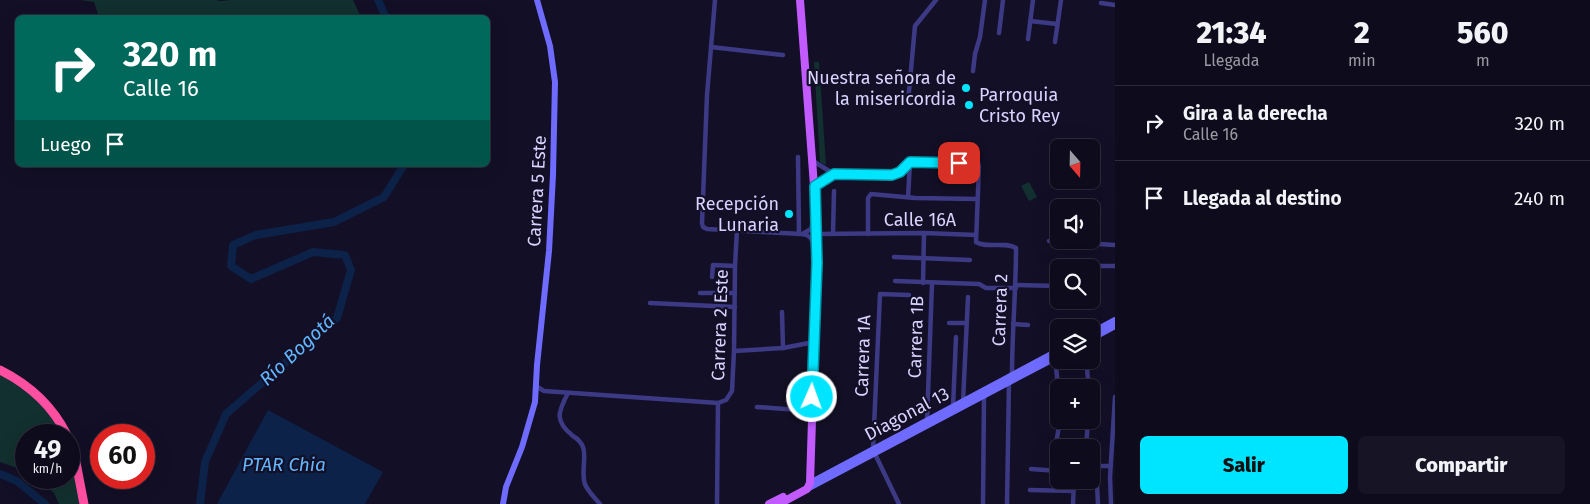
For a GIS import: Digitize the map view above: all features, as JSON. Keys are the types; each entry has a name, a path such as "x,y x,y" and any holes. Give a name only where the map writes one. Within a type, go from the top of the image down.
{"highway":[{"path":"0,370 29,387 44,401 62,424"},
{"path":"80,483 84,504"}],"main road":[{"name":"Carrera 5 Este","path":"503,504 506,487 522,447 536,397 549,251 556,82 550,46 537,0"},
{"path":"800,0 815,186 817,263 808,486"},
{"path":"1100,328 1115,320"},
{"path":"1100,334 1115,326"},
{"name":"Diagonal 13","path":"874,452 927,420 1050,355"},
{"name":"Diagonal 13","path":"769,504 808,486 1050,361"},
{"name":"Diagonal 13","path":"779,504 791,501 808,486"}],"street":[{"path":"715,0 707,95 702,223 707,228 807,235 812,239 817,263"},
{"path":"908,102 915,26 936,0"},
{"path":"973,71 985,0"},
{"path":"999,33 1003,0"},
{"path":"1028,39 1033,0"},
{"path":"1055,42 1061,0"},
{"path":"1101,3 1115,4"},
{"path":"1030,21 1057,24"},
{"path":"711,47 783,55"},
{"path":"798,157 801,234"},
{"path":"813,161 834,174 892,175 900,172 910,162 978,163 976,235"},
{"path":"908,197 910,162"},
{"path":"815,186 834,174"},
{"path":"833,234 834,191"},
{"path":"868,234 869,195 977,199"},
{"path":"801,234 811,229 812,219 816,212"},
{"name":"Carrera 2 Este","path":"717,504 718,403 726,400 732,392 737,229"},
{"name":"Calle 16A","path":"816,234 924,233 976,235 978,244 1015,246"},
{"name":"Carrera 1B","path":"924,233 924,283 932,283 927,420"},
{"path":"1049,241 1115,245"},
{"name":"Carrera 2","path":"1012,375 1016,287 1015,246"},
{"path":"894,257 970,260"},
{"path":"712,277 713,265 735,266"},
{"path":"1100,266 1115,266"},
{"path":"895,281 924,283"},
{"path":"932,283 979,284 986,288 1050,286"},
{"path":"700,293 735,293"},
{"name":"Carrera 1A","path":"899,504 874,452 880,294 909,295"},
{"path":"963,402 965,323 968,297"},
{"path":"650,302 735,306"},
{"path":"782,312 783,348"},
{"path":"949,323 965,323"},
{"path":"1013,324 1028,325"},
{"path":"953,406 956,337"},
{"path":"734,351 783,348 814,342"},
{"path":"1007,504 1009,382"},
{"path":"536,386 544,391 718,403"},
{"path":"536,397 544,391"},
{"path":"568,393 560,410 560,423 564,429 582,443 584,451 584,483 600,504"},
{"path":"983,504 984,396"},
{"path":"1111,504 1115,397"},
{"path":"757,407 812,411"},
{"path":"1100,466 1111,466"},
{"path":"1031,469 1050,470"},
{"path":"1096,489 1098,504"},
{"path":"1030,490 1074,491 1074,504"}],"green space":[{"path":"80,0 353,0 360,15 98,15 94,2"},
{"path":"814,62 819,62 826,165 820,162"},
{"path":"1029,182 1037,197 1029,201 1021,186"},
{"path":"0,374 31,394 56,424 15,424 15,467 0,462"},
{"path":"49,489 77,489 80,504 59,504 54,493"}],"water":[{"name":"PTAR Chia","path":"268,410 383,472 365,504 217,504"}],"waterway":[{"name":"Río Bogotá","path":"378,0 385,15"},
{"name":"Río Bogotá","path":"200,504 205,462 226,414 337,318 351,270 345,255 313,252 251,279 231,266 233,245 256,235 334,222 384,197 403,167"},
{"name":"Río Bogotá","path":"0,474 17,481 45,504"}],"place":[{"name":"Nuestra señora de la misericordia","path":"966,88"},
{"name":"Parroquia Cristo Rey","path":"969,105"},
{"name":"Recepción Lunaria","path":"789,214"}],"route":[{"path":"812,397 817,263 815,186 834,174 892,175 900,172 910,162 959,163"}]}
